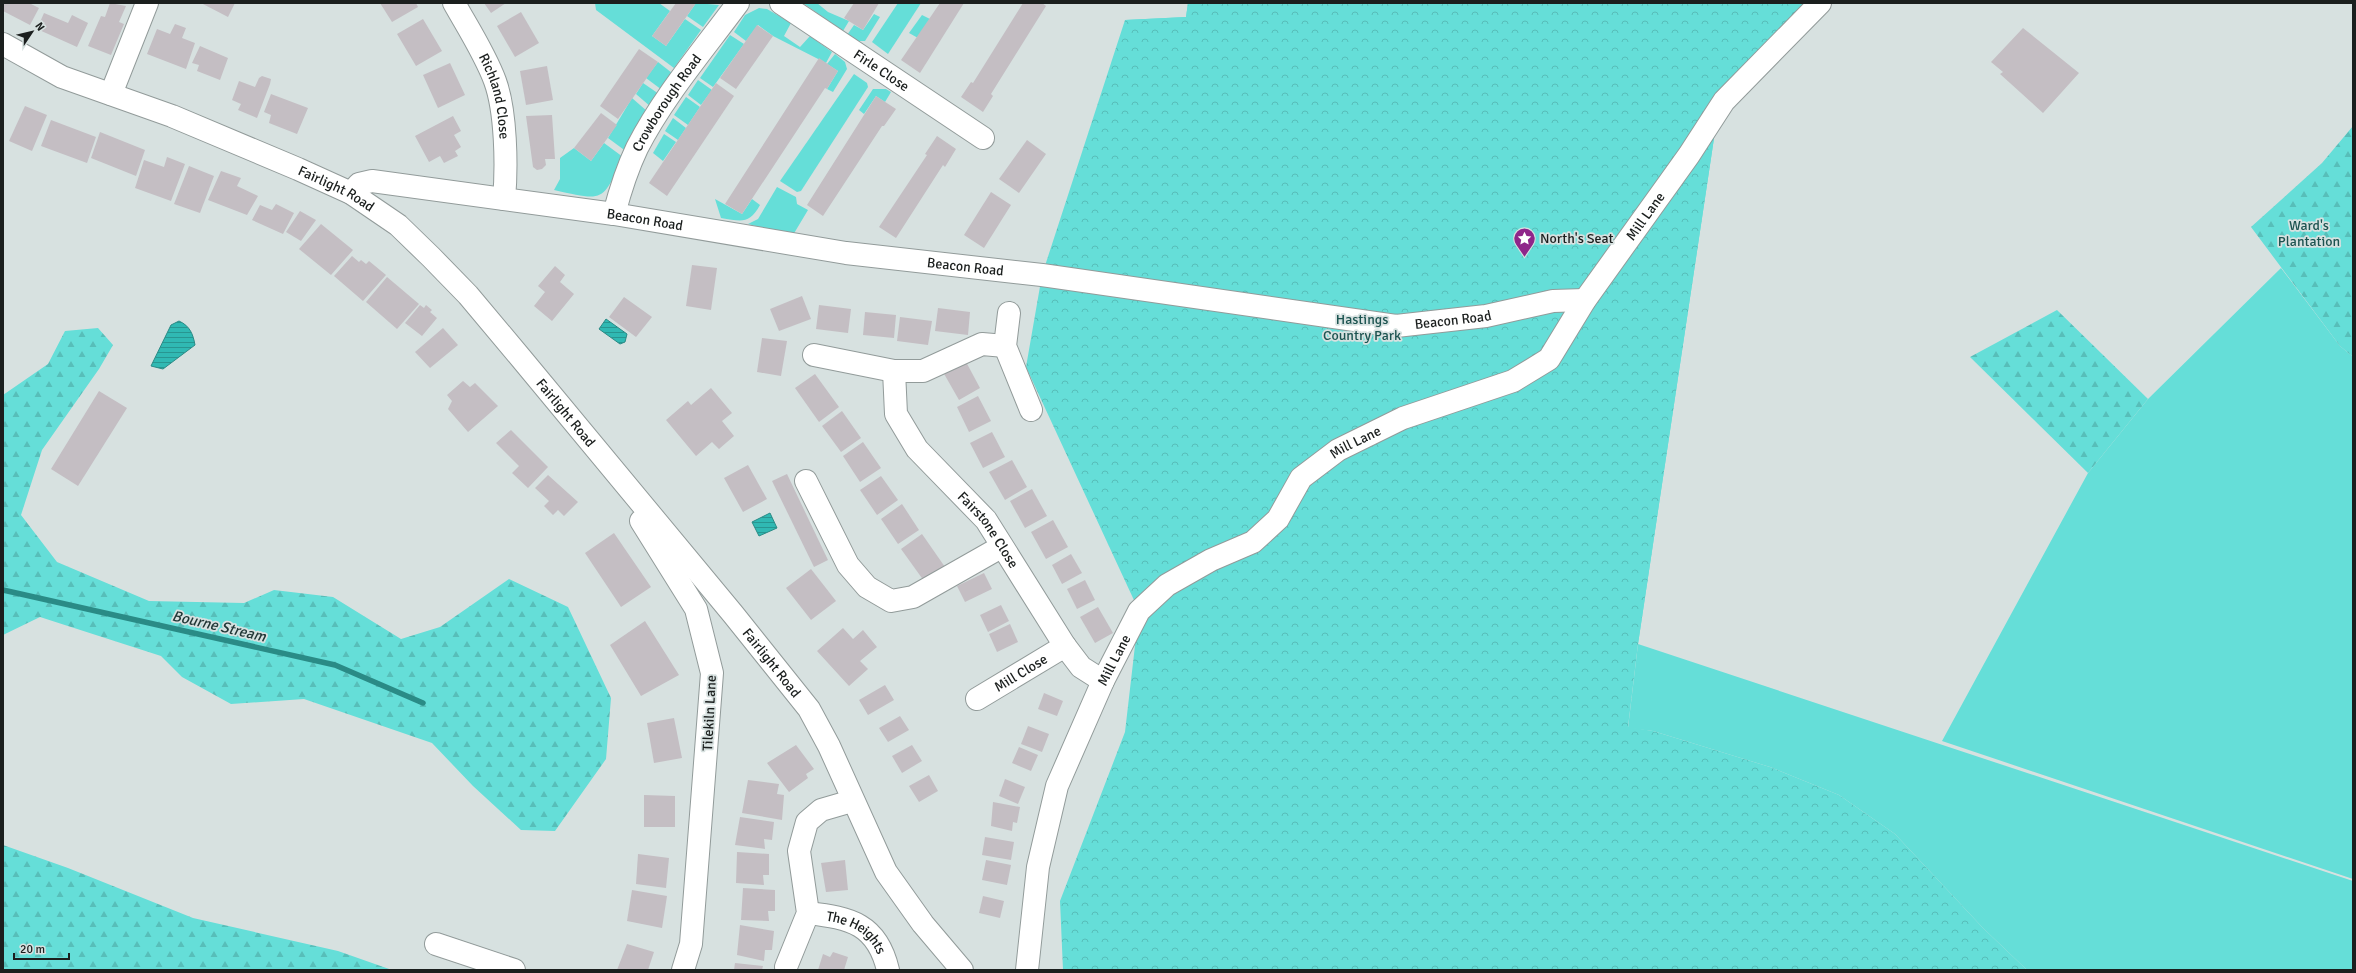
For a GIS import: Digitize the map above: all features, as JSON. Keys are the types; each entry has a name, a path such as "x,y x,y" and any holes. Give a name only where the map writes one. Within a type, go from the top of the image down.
{"street":[{"path":"111,94 147,3"},
{"name":"Richland Close","path":"454,3 489,67 501,101 504,199"},
{"name":"Crowborough Road","path":"614,214 622,183 637,147 668,98 738,3"},
{"name":"Firle Close","path":"781,3 983,138"},
{"name":"Mill Lane","path":"1027,970 1038,867 1047,821 1057,786 1103,681 1139,611 1167,586 1211,560 1253,542 1278,519 1301,478 1338,450 1403,418 1513,380 1549,360 1585,300 1690,154 1724,101 1820,3"},
{"name":"Fairlight Road","path":"3,45 62,77 111,94 298,168 351,193 398,225 468,296 733,614 809,709 829,746 852,801 886,872 923,924 962,970"},
{"name":"Beacon Road","path":"351,193 359,184 372,180 614,214 846,253 1042,275 1396,326 1486,316 1553,301 1585,300"},
{"path":"1009,313 1005,346 1031,410"},
{"path":"814,356 894,371 923,371 982,344 1005,346"},
{"name":"Fairstone Close","path":"894,371 896,414 917,449 986,520 1001,547 1065,646 1081,667 1103,681"},
{"name":"Tilekiln Lane","path":"619,477 636,513 696,609 712,673 691,944 683,970"},
{"path":"806,482 848,565 867,587 891,601 913,597 1001,547"},
{"name":"Mill Close","path":"977,699 1065,646"},
{"name":"The Heights","path":"786,967 808,913 799,851 807,822 821,810 852,801"},
{"name":"The Heights","path":"808,913 838,917 863,927 883,950 888,970"},
{"path":"436,944 514,970"}],"green space":[{"path":"595,3 659,3 670,11 652,36 666,46 685,19 701,30 674,68 596,10"},
{"path":"696,3 719,5 703,27 687,16"},
{"path":"803,3 817,3 828,12 849,21 843,31"},
{"path":"898,3 921,3 888,54 872,42"},
{"path":"1188,3 1716,125 1638,644 1125,20 1186,17"},
{"name":"Hastings Country Park","path":"1188,3 1820,3 1716,125 1638,644 1628,727 1653,731 1770,767 1839,795 1895,834 1983,928 2027,970 1063,970 1060,901 1125,732 1139,611 1026,367 1042,275 1125,20 1186,17"},
{"path":"759,8 767,9 791,23 784,36 800,47 810,36 832,52 826,63 773,36 758,25 746,41 734,32 745,15"},
{"path":"874,14 880,17 865,41 856,41 847,35 854,25 863,30"},
{"path":"922,15 930,19 918,38 909,33"},
{"path":"730,35 744,44 713,87 700,78"},
{"path":"835,54 845,62 847,69 833,92 827,89 838,71 827,64"},
{"path":"658,62 672,73 662,90 646,78"},
{"path":"854,74 867,83 868,87 801,191 797,192 780,181"},
{"path":"698,80 712,90 701,105 688,95"},
{"path":"643,83 659,94 651,107 636,94"},
{"path":"873,89 886,89 891,92 885,102 876,96 864,114 859,110"},
{"path":"686,97 700,107 688,125 674,115"},
{"path":"632,98 648,112 627,152 608,138"},
{"path":"673,118 686,128 678,140 665,131"},
{"name":"Ward's Plantation","path":"2353,126 2353,357 2340,346 2251,227 2322,163"},
{"path":"664,134 676,142 663,161 653,153"},
{"path":"604,143 623,157 605,191 592,197 554,190 560,179 560,158 574,148 591,161"},
{"path":"777,187 796,197 797,204 808,210 793,235 748,224 758,219"},
{"path":"715,199 742,214 752,199 760,205 748,219 734,220 721,218"},
{"path":"2281,268 2340,346 2353,357 2353,879 1942,741 2088,473 2148,399"},
{"path":"2057,310 2148,399 2088,473 1970,357"},
{"path":"98,328 113,345 99,369 42,450 21,515 57,562 149,601 244,603 274,590 333,597 401,639 440,627 509,579 568,607 611,698 606,759 555,831 521,830 473,786 432,743 304,699 231,704 182,677 161,656 40,617 3,635 3,395 48,364 65,331"},
{"path":"1638,644 2353,881 2353,970 2027,970 1983,928 1895,834 1839,795 1770,767 1653,731 1628,728"},
{"path":"3,845 68,868 193,918 338,951 392,970 3,970"}],"shaded area":[{"path":"606,319 627,334 625,342 620,344 599,329"},
{"path":"179,321 186,325 190,331 195,345 163,369 151,366 171,325"},
{"path":"770,513 777,528 759,536 752,522"}],"building":[{"path":"3,3 29,3 39,8 30,25 3,11"},
{"path":"110,3 126,6 119,22 124,24 111,55 88,46 101,16 105,17"},
{"path":"201,3 235,3 228,17"},
{"path":"380,3 416,3 418,7 392,22"},
{"path":"484,3 506,3 491,13"},
{"path":"676,3 696,3 666,46 652,36"},
{"path":"854,3 879,3 863,30 844,18"},
{"path":"940,3 964,3 920,73 901,60"},
{"path":"1023,3 1042,3 1046,6 991,94 993,96 983,112 961,97 971,82 973,83"},
{"path":"521,12 539,43 515,57 497,26"},
{"path":"44,13 68,23 72,15 88,23 77,47 37,29"},
{"path":"423,19 442,51 416,66 397,34"},
{"path":"175,24 186,28 182,38 195,43 186,69 147,54 157,29 170,34"},
{"path":"757,25 773,36 736,89 720,78"},
{"path":"2023,28 2079,73 2043,113 2000,74 2003,72 1991,62"},
{"path":"200,46 228,58 220,80 197,71 199,65 192,63"},
{"path":"639,49 658,62 618,119 600,106"},
{"path":"819,58 838,71 827,89 825,88 742,214 725,204"},
{"path":"450,63 465,95 438,108 423,75"},
{"path":"547,66 553,100 526,105 520,71"},
{"path":"262,76 271,79 257,118 238,110 241,104 232,100 239,81 255,87 259,78"},
{"path":"716,83 734,96 667,196 649,183"},
{"path":"271,94 308,108 297,134 269,123 271,115 264,112"},
{"path":"876,96 896,109 884,126 882,126 823,216 807,205"},
{"path":"25,106 47,115 32,151 9,141"},
{"path":"601,113 617,125 591,161 574,148"},
{"path":"552,115 555,159 545,159 546,165 542,169 537,170 533,167 526,116"},
{"path":"453,116 461,131 454,135 461,147 455,151 458,156 444,163 440,156 429,162 415,136"},
{"path":"51,120 96,137 87,163 41,146"},
{"path":"100,132 145,150 136,176 91,158"},
{"path":"937,136 956,149 945,167 943,165 896,238 879,227 927,155 925,154"},
{"path":"1027,140 1046,154 1019,193 999,179"},
{"path":"167,157 185,164 171,201 135,188 144,160 164,167"},
{"path":"189,166 214,176 200,213 174,204"},
{"path":"221,171 241,178 237,186 258,196 247,215 208,200"},
{"path":"991,192 1011,205 984,248 964,235"},
{"path":"276,204 294,213 283,234 252,220 260,205 272,210"},
{"path":"300,211 316,220 301,241 286,232"},
{"path":"321,224 353,250 331,275 299,249"},
{"path":"352,256 359,262 361,260 366,264 369,261 386,275 363,301 334,276"},
{"path":"692,265 717,268 711,310 686,306"},
{"path":"555,266 565,275 560,282 574,294 552,321 534,306 545,292 538,286"},
{"path":"387,277 419,304 397,329 366,302"},
{"path":"802,296 811,319 779,331 770,309"},
{"path":"624,297 652,317 636,337 609,317"},
{"path":"420,305 424,308 426,305 432,310 430,312 437,318 422,336 405,323"},
{"path":"819,305 851,309 848,333 816,329"},
{"path":"938,308 970,312 968,335 935,331"},
{"path":"865,312 896,315 894,338 863,335"},
{"path":"900,317 932,321 928,345 897,341"},
{"path":"443,328 458,345 430,368 415,352"},
{"path":"762,338 787,341 781,376 757,372"},
{"path":"965,360 980,388 959,400 943,372"},
{"path":"815,374 839,407 819,422 795,388"},
{"path":"463,381 470,387 475,383 498,406 468,432 448,409 452,401 447,395"},
{"path":"711,388 732,413 722,421 734,436 719,449 712,442 696,456 666,420 688,401 691,405"},
{"path":"99,391 127,408 78,486 51,469"},
{"path":"978,396 991,421 969,432 957,407"},
{"path":"842,411 861,438 841,452 822,426"},
{"path":"511,430 548,467 528,488 512,473 519,466 496,443"},
{"path":"992,432 1005,457 983,468 970,443"},
{"path":"863,442 881,468 860,482 843,456"},
{"path":"1012,460 1027,487 1005,500 989,472"},
{"path":"748,465 767,499 743,512 724,478"},
{"path":"787,474 828,560 814,567 772,481"},
{"path":"548,475 578,502 564,516 558,510 553,515 544,506 549,501 535,488"},
{"path":"881,476 898,500 877,515 860,490"},
{"path":"1032,489 1047,516 1025,528 1010,501"},
{"path":"902,504 919,530 898,544 881,519"},
{"path":"1053,520 1068,547 1046,559 1031,532"},
{"path":"614,533 651,587 621,607 585,553"},
{"path":"922,534 945,567 924,581 901,549"},
{"path":"1071,554 1082,573 1062,584 1052,565"},
{"path":"811,569 836,601 811,620 786,588"},
{"path":"984,573 992,589 965,602 957,586"},
{"path":"1085,580 1095,600 1077,609 1067,589"},
{"path":"1001,605 1009,621 988,632 980,615"},
{"path":"1098,607 1113,633 1095,643 1080,617"},
{"path":"645,621 679,675 641,696 610,645"},
{"path":"1010,624 1018,642 997,652 989,634"},
{"path":"843,628 853,639 863,630 877,647 860,661 868,669 849,686 817,651"},
{"path":"885,685 894,700 868,715 859,700"},
{"path":"1044,693 1063,701 1057,716 1038,709"},
{"path":"900,716 909,730 888,742 879,728"},
{"path":"674,718 682,758 654,763 647,723"},
{"path":"1028,726 1049,734 1042,752 1021,744"},
{"path":"796,745 814,769 806,774 808,778 789,792 767,763"},
{"path":"912,745 922,761 902,773 892,756"},
{"path":"1019,747 1038,755 1031,771 1012,763"},
{"path":"929,775 938,791 919,802 909,786"},
{"path":"1005,779 1025,787 1018,804 999,796"},
{"path":"748,780 779,784 777,794 784,795 782,820 742,813"},
{"path":"644,795 675,796 675,827 644,827"},
{"path":"993,802 1020,807 1017,823 1013,822 1012,831 991,826"},
{"path":"740,817 774,822 772,840 764,839 765,849 735,845"},
{"path":"985,837 1014,842 1011,860 982,855"},
{"path":"737,852 769,854 769,875 763,875 764,885 736,883"},
{"path":"638,854 669,858 666,888 636,884"},
{"path":"845,860 848,890 826,892 821,863"},
{"path":"986,860 1011,865 1007,885 982,880"},
{"path":"743,888 775,890 775,911 768,911 769,921 741,920"},
{"path":"632,890 667,896 662,928 627,921"},
{"path":"983,896 1004,901 1000,918 979,913"},
{"path":"740,925 774,931 772,950 765,950 764,961 737,955"},
{"path":"627,944 654,952 648,970 617,970"},
{"path":"833,952 848,957 844,970 818,970 823,954 830,957"},
{"path":"735,963 763,966 762,970 734,970"}],"waterway":[{"name":"Bourne Stream","path":"3,590 335,665 423,703"}],"place":[{"name":"North's Seat","path":"1525,258"}]}
